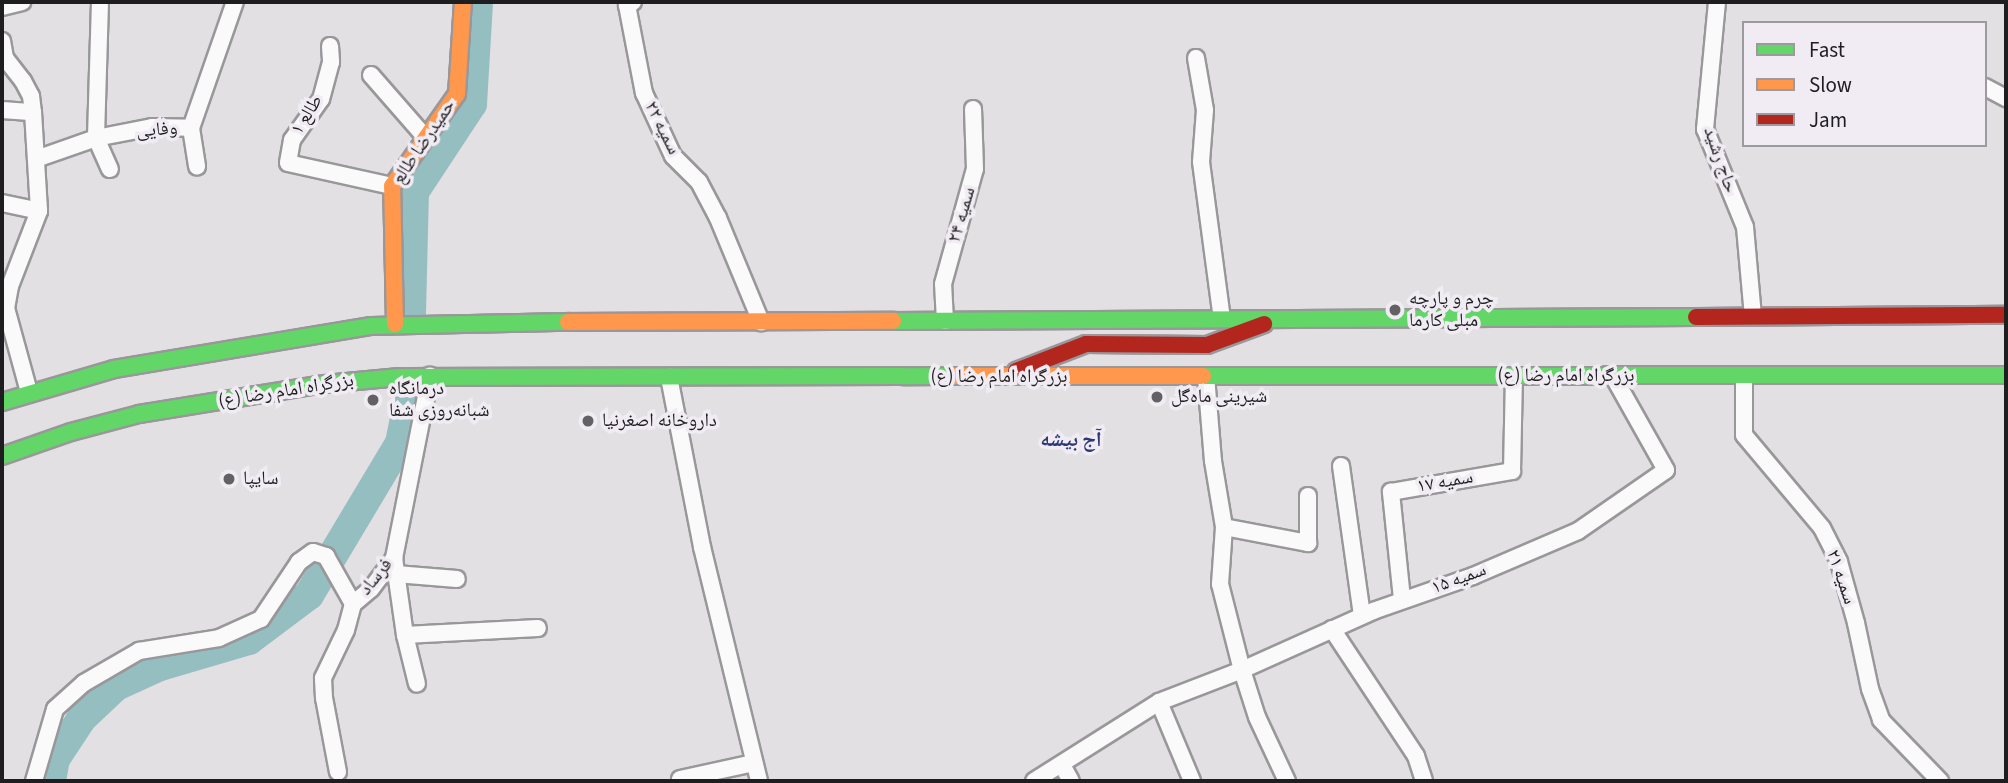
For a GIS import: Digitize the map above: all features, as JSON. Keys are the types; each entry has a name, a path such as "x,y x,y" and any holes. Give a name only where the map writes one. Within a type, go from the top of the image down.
{"main road":[{"name":"حمیدرضا طالع","path":"395,324 392,186 457,94 463,2"},
{"path":"2,402 114,369 395,324 2006,315"},
{"path":"1000,377 1082,345 1217,344 1278,319"},
{"path":"1140,377 1143,320"},
{"name":"بزرگراه امام رضا (ع)","path":"2,456 71,432 139,414 336,383 429,376 2006,375"}],"street":[{"path":"2,7 22,2"},
{"path":"100,2 96,138 110,169"},
{"name":"وفایی","path":"36,159 96,138 152,127 191,128 235,2"},
{"name":"سمیه ۲۲","path":"633,2 627,5 644,93 674,156 699,182 718,218 761,322"},
{"name":"حاج رشید","path":"1717,2 1705,129 1745,227 1753,316"},
{"path":"2,41 5,58 23,80 31,96 33,112 39,211 10,286 6,308 29,392"},
{"name":"طالع ۱","path":"330,46 331,62 321,99 292,140 288,163 392,186"},
{"path":"1196,58 1205,110 1201,162 1222,319"},
{"path":"371,75 426,138"},
{"path":"1987,88 2006,98"},
{"name":"سمیه ۲۴","path":"945,321 943,284 975,169 973,109"},
{"path":"2,110 33,112"},
{"path":"191,128 197,167"},
{"path":"2,202 39,211"},
{"name":"فرساد","path":"338,772 323,677 346,630 353,604 395,566 429,376"},
{"path":"1206,376 1213,461 1224,527 1220,584 1257,717 1287,781"},
{"name":"سمیه ۱۷","path":"1402,599 1391,492 1512,471 1514,376"},
{"name":"سمیه ۱۵","path":"1034,781 1159,702 1242,670 1402,599 1473,576 1578,531 1666,470 1613,376"},
{"name":"سمیه ۲۱","path":"1744,376 1744,435 1822,528 1839,562 1870,689 1881,720 1940,781"},
{"path":"669,377 702,547 759,781"},
{"path":"1340,466 1362,616"},
{"path":"1224,527 1308,543 1308,496"},
{"path":"34,781 55,709 85,683 139,651 219,638 261,619 299,562 313,552 329,560 353,604"},
{"path":"417,684 405,635 395,566 457,579"},
{"path":"405,635 537,628"},
{"path":"1332,629 1416,756 1424,781"},
{"path":"1159,702 1192,781"},
{"path":"680,779 754,764"},
{"path":"1062,765 1071,781"}],"waterway":[{"path":"411,313 414,192 472,104 478,2"},
{"path":"51,781 55,759 82,718 116,686 160,666 249,640 309,595 400,443 412,384"}],"traffic: fast":[{"path":"893,321 1696,317"},
{"path":"2,402 114,369 371,326 568,322"},
{"path":"1203,376 2006,375"},
{"path":"2,456 71,432 139,414 325,384 400,377 954,376"}],"traffic: slow":[{"path":"395,324 392,186 457,94 463,2"},
{"path":"568,322 893,321"},
{"path":"954,376 1203,376"}],"traffic: jam":[{"path":"1696,317 2006,315"},
{"path":"1016,371 1086,344 1207,345 1264,324"}],"place":[{"name":"چرم و پارچه مبلی کارما","path":"1395,310"},
{"name":"شیرینی ماه‌گل","path":"1157,397"},
{"name":"درمانگاه شبانه‌روزی شفا","path":"373,400"},
{"name":"داروخانه اصغرنیا","path":"588,421"},
{"name":"سایپا","path":"229,479"}],"district":[{"name":"آج بیشه","path":"1071,439"}]}
